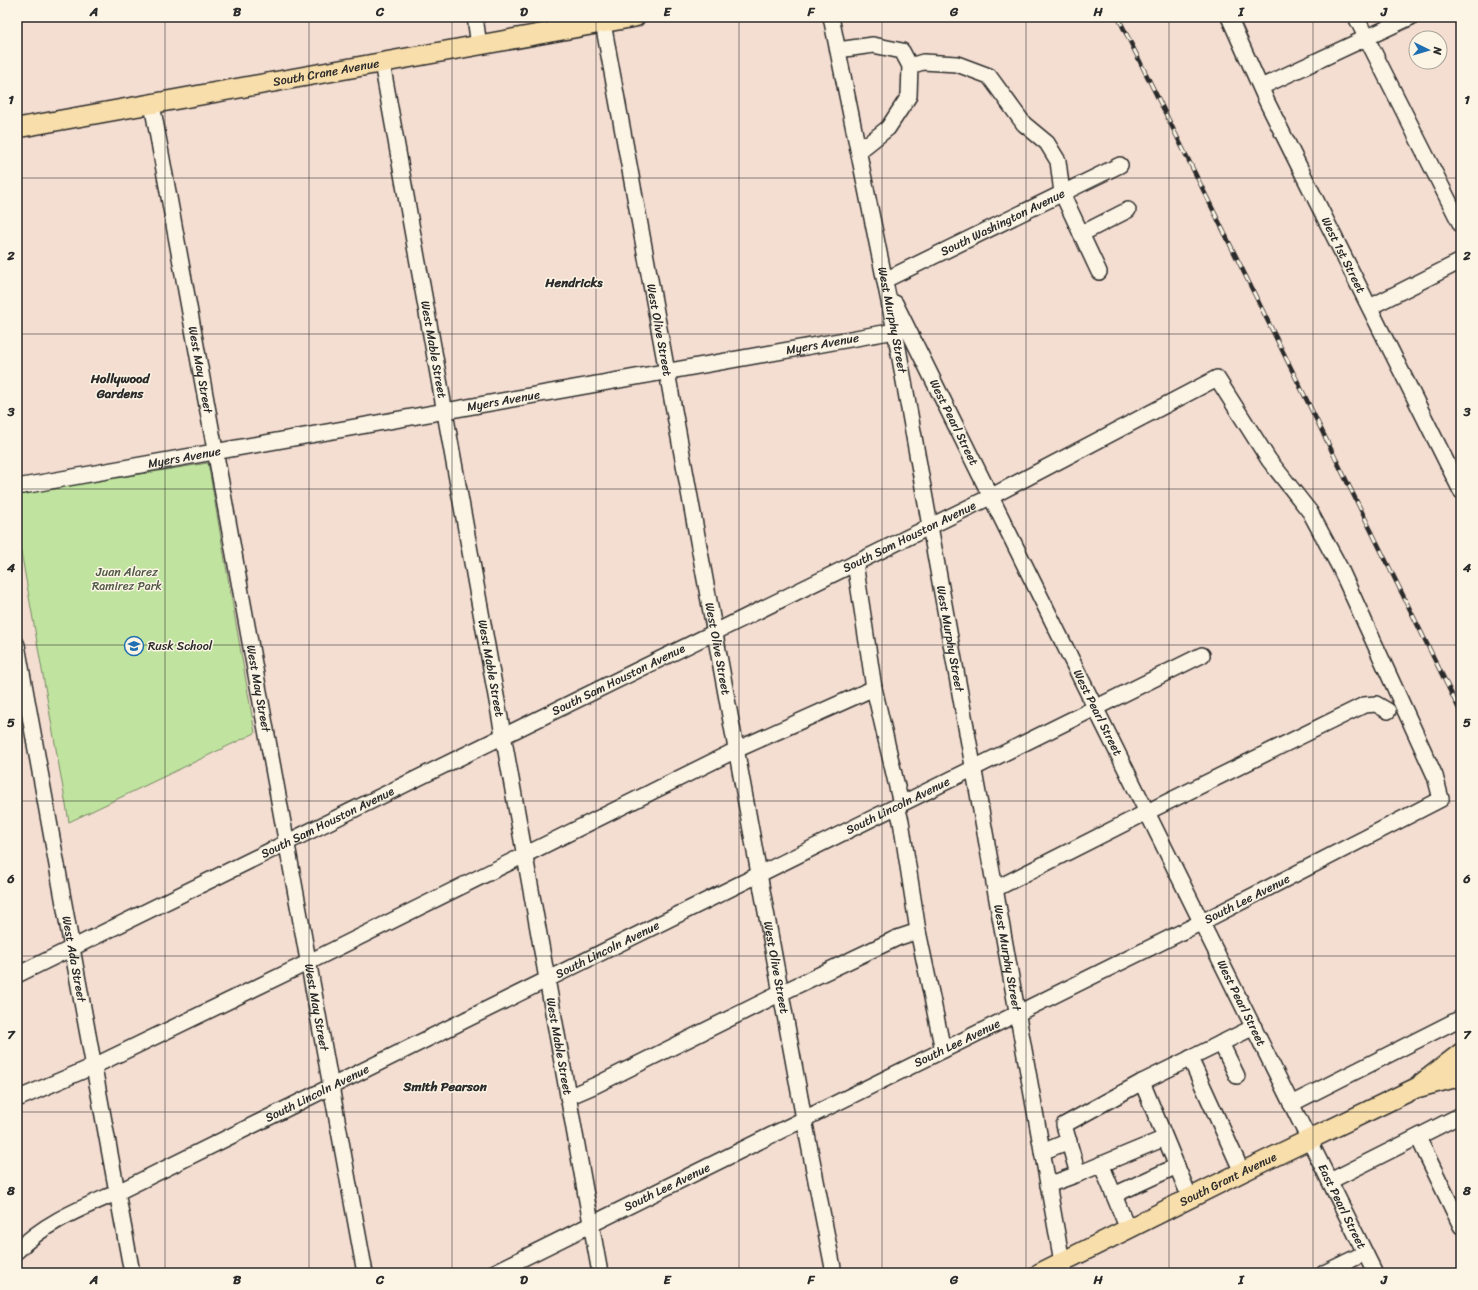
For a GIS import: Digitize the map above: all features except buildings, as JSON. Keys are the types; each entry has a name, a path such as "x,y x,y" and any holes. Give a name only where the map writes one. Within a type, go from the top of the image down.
{"main road":[{"name":"South Crane Avenue","path":"17,128 603,24 634,17"},
{"name":"South Grant Avenue","path":"1416,1088 1461,1052"},
{"name":"South Grant Avenue","path":"1040,1273 1063,1268 1128,1229 1309,1139 1416,1088 1461,1076"}],"street":[{"path":"475,17 479,46"},
{"name":"West Murphy Street","path":"831,17 895,331 1063,1268"},
{"name":"West 1st Street","path":"1230,17 1274,116 1461,491"},
{"path":"1356,17 1461,224"},
{"path":"1261,87 1411,17"},
{"name":"West Olive Street","path":"603,24 804,1119 834,1273"},
{"path":"838,50 873,45 902,51 910,66 909,96 888,128 858,150"},
{"path":"910,66 923,62 957,64 989,76 1024,124 1047,143 1058,161 1062,193 1099,272"},
{"name":"West Mable Street","path":"382,63 600,1273"},
{"name":"West May Street","path":"152,104 365,1273"},
{"name":"South Washington Avenue","path":"886,283 1120,165"},
{"path":"1081,234 1128,210"},
{"path":"1370,307 1461,261"},
{"name":"West Pearl Street","path":"886,283 1309,1139"},
{"name":"Myers Avenue","path":"17,487 895,331"},
{"name":"South Sam Houston Avenue","path":"17,975 992,496 1217,378 1269,460 1310,512 1337,561 1435,776 1442,800"},
{"path":"854,563 874,688 899,806 918,931 943,1050"},
{"name":"West Ada Street","path":"17,645 132,1273"},
{"name":"South Lincoln Avenue","path":"17,1251 45,1227 70,1213 118,1192 1202,655"},
{"path":"17,1099 94,1066 309,962 736,750 874,688"},
{"path":"995,889 1364,705 1376,704 1388,711"},
{"name":"South Lee Avenue","path":"493,1273 1202,922 1442,800"},
{"path":"568,1097 596,1085 781,993 897,938 918,931"},
{"path":"1291,1104 1461,1018"},
{"path":"1078,1174 1064,1125 1142,1082 1254,1027"},
{"path":"1221,1043 1237,1076"},
{"path":"1190,1058 1242,1172"},
{"path":"1142,1082 1190,1198"},
{"path":"1330,1181 1461,1115"},
{"path":"1418,1137 1461,1226"},
{"path":"1048,1185 1165,1138"},
{"name":"East Pearl Street","path":"1309,1139 1375,1273"},
{"path":"1042,1152 1069,1141"},
{"path":"1101,1164 1128,1229"},
{"path":"1114,1195 1177,1166"},
{"path":"1324,1273 1365,1252"}],"green space":[{"name":"Juan Alarez Ramirez Park","path":"208,463 255,733 69,822 17,529 17,494"}],"railway":[{"path":"1118,17 1461,713"}],"place":[{"name":"Rusk School","path":"134,646"}],"district":[{"name":"Hendricks","path":"574,282"},
{"name":"Hollywood Gardens","path":"120,386"},
{"name":"Smith Pearson","path":"445,1086"}]}
